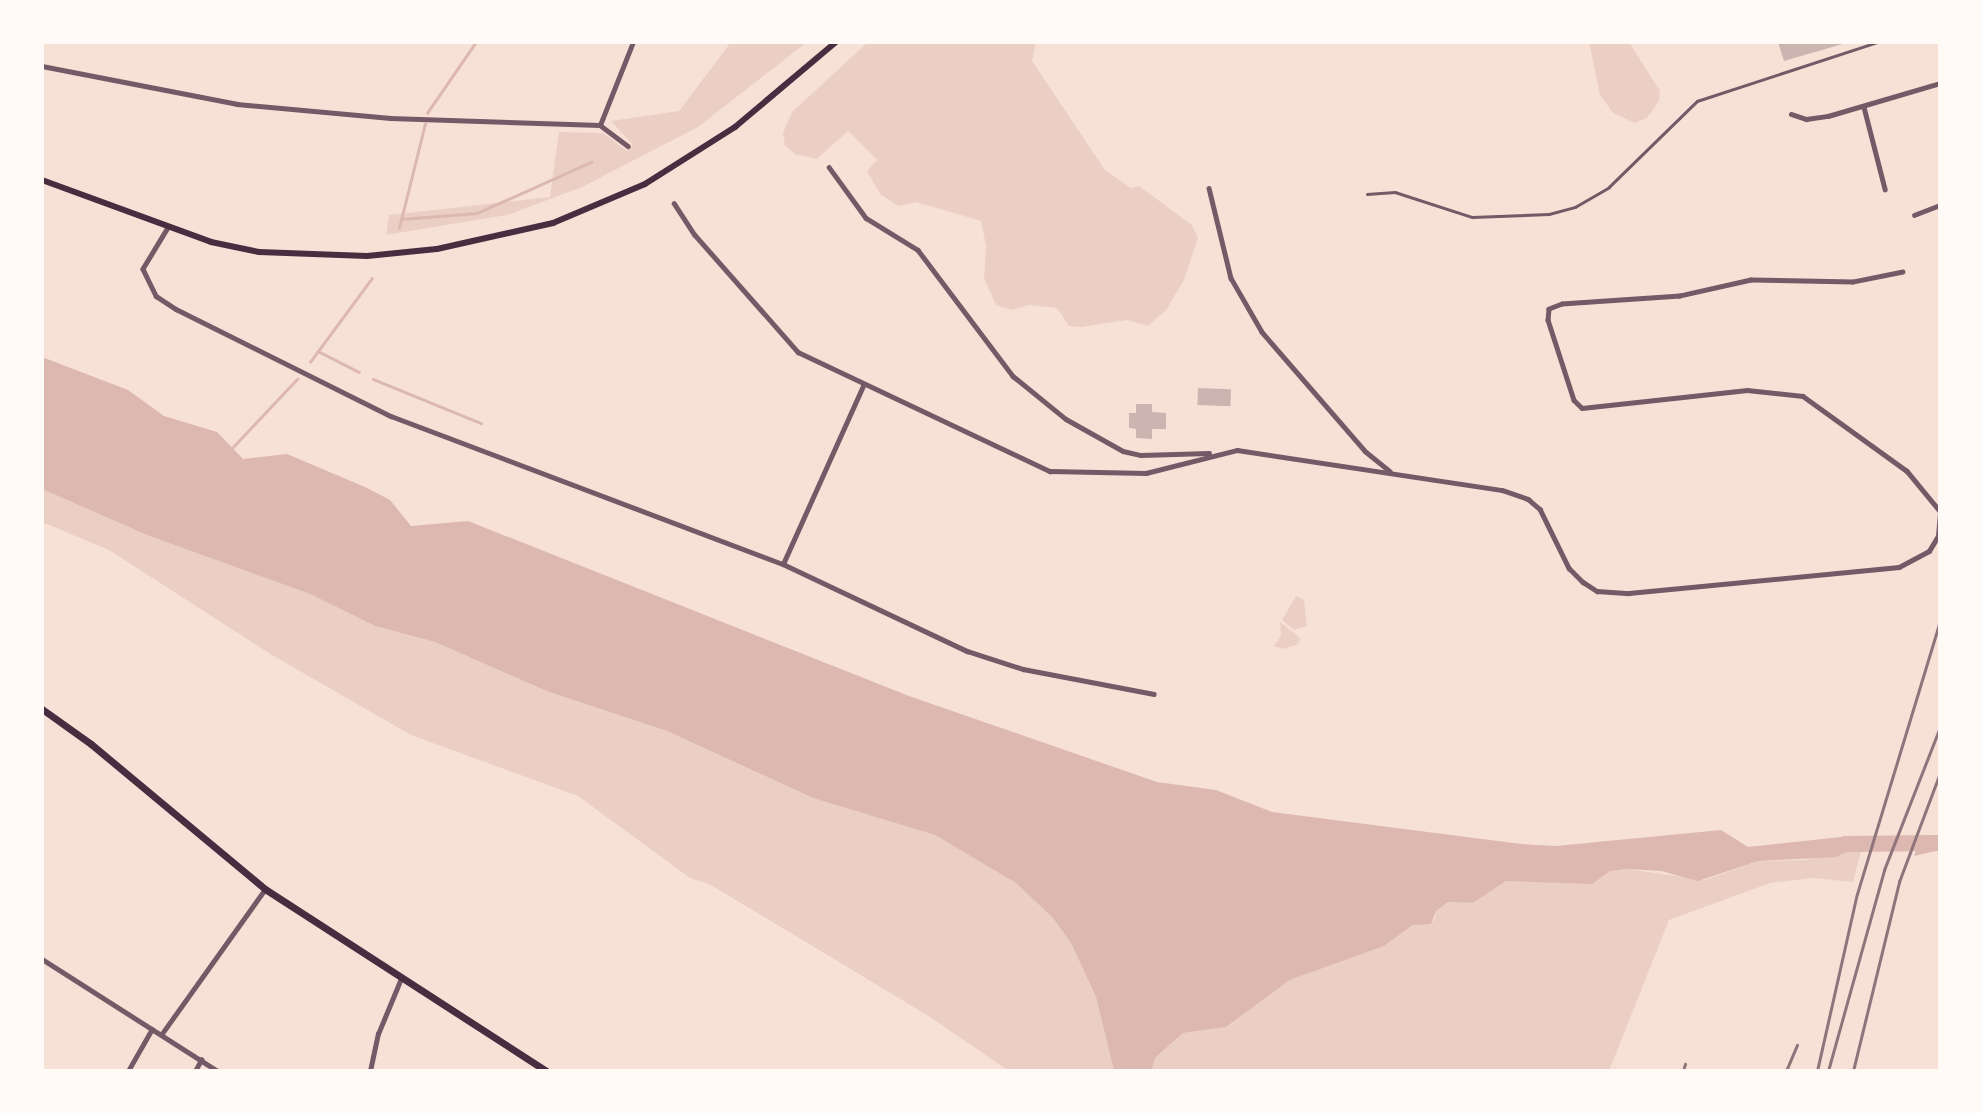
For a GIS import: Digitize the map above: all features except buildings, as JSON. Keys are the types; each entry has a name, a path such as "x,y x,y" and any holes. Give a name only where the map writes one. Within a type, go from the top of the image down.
{"main road":[{"path":"42,180 211,242 259,252 328,256 437,249 513,234 592,208 693,158 836,42"},
{"path":"42,709 92,744 265,889 400,981 546,1071"}],"street":[{"path":"600,125 633,42"},
{"path":"42,66 250,105 390,118 600,125 628,146"},
{"path":"1791,114 1806,119 1864,107 1940,83"},
{"path":"1864,107 1885,188"},
{"path":"829,167 866,218 918,250 1013,376 1066,419 1123,451 1141,455 1211,454"},
{"path":"1209,188 1231,278 1262,332 1365,451 1391,471"},
{"path":"674,203 695,235 798,352 863,386 1050,471 1146,473 1211,454 1237,450 1391,471 1528,499 1550,524 1569,568 1597,591 1666,590 1899,567 1929,551 1938,536 1940,513 1907,471 1803,397 1747,390 1582,408 1574,400 1549,309 1562,304 1680,296 1751,281 1853,282 1903,272"},
{"path":"1914,215 1940,205"},
{"path":"169,226 143,269 156,296 390,416 783,564 967,650 1023,668 1154,694"},
{"path":"783,564 863,386"},
{"path":"160,1035 265,889"},
{"path":"42,959 218,1071"},
{"path":"370,1071 378,1034 400,981"},
{"path":"128,1071 152,1029"},
{"path":"195,1071 201,1060"}],"lane":[{"path":"1367,194 1395,192 1472,217 1549,214 1575,207 1609,187 1698,101 1877,42"}],"shaded area":[{"path":"731,42 807,42 698,127 582,187 507,215 386,235 389,215 550,197 559,132 603,133 627,151 633,145 611,121 679,111"},
{"path":"868,42 1036,42 1032,61 1105,170 1131,188 1139,186 1192,225 1198,238 1184,280 1166,310 1148,326 1127,320 1081,327 1069,326 1057,308 1029,305 1012,310 996,305 984,278 986,246 981,221 916,202 898,206 880,194 867,171 877,160 848,131 817,159 795,154 785,146 783,133 792,112"},
{"path":"1589,42 1629,42 1660,91 1659,101 1647,118 1635,123 1613,113 1600,95"},
{"path":"42,357 128,390 164,416 217,432 243,459 287,454 365,487 390,500 411,526 468,521 909,696 1157,782 1216,790 1272,812 1521,844 1556,846 1721,830 1748,847 1841,837 1865,837 1865,843 1836,857 1758,861 1698,881 1661,871 1627,869 1610,871 1592,884 1506,881 1473,903 1448,902 1436,911 1431,924 1413,925 1384,946 1290,980 1226,1027 1183,1033 1155,1058 1151,1071 1114,1071 1096,997 1071,943 1053,918 1016,883 935,835 813,798 667,731 549,692 435,642 375,626 310,594 147,535 42,489"},
{"path":"42,489 147,535 310,594 375,626 435,642 549,692 667,731 813,798 935,835 1016,883 1053,918 1071,943 1096,997 1114,1071 1009,1071 927,1015 709,884 690,878 578,796 411,735 272,655 109,550 42,522"},
{"path":"1296,596 1304,600 1307,626 1294,630 1282,620"},
{"path":"1280,622 1300,638 1299,644 1283,649 1274,646 1281,636"},
{"path":"1922,835 1940,835 1940,850 1914,856"},
{"path":"1862,848 1853,882 1813,878 1770,883 1669,920 1609,1071 1151,1071 1151,1062 1183,1033 1226,1027 1290,980 1384,946 1413,925 1434,921 1436,911 1448,902 1473,903 1506,881 1588,883 1610,871 1627,869 1705,880 1758,861 1805,860"}],"waterway":[{"path":"427,113 476,42"},
{"path":"399,228 425,124"},
{"path":"401,219 477,213 591,162"},
{"path":"310,362 372,278"},
{"path":"318,351 359,372"},
{"path":"232,448 297,379"},
{"path":"373,379 481,423"},
{"path":"1845,844 1940,843"}],"railway":[{"path":"1817,1071 1857,894 1940,620"},
{"path":"1828,1071 1884,870 1940,727"},
{"path":"1853,1071 1899,882 1940,773"},
{"path":"1786,1071 1797,1045"},
{"path":"1683,1071 1685,1064"}]}
